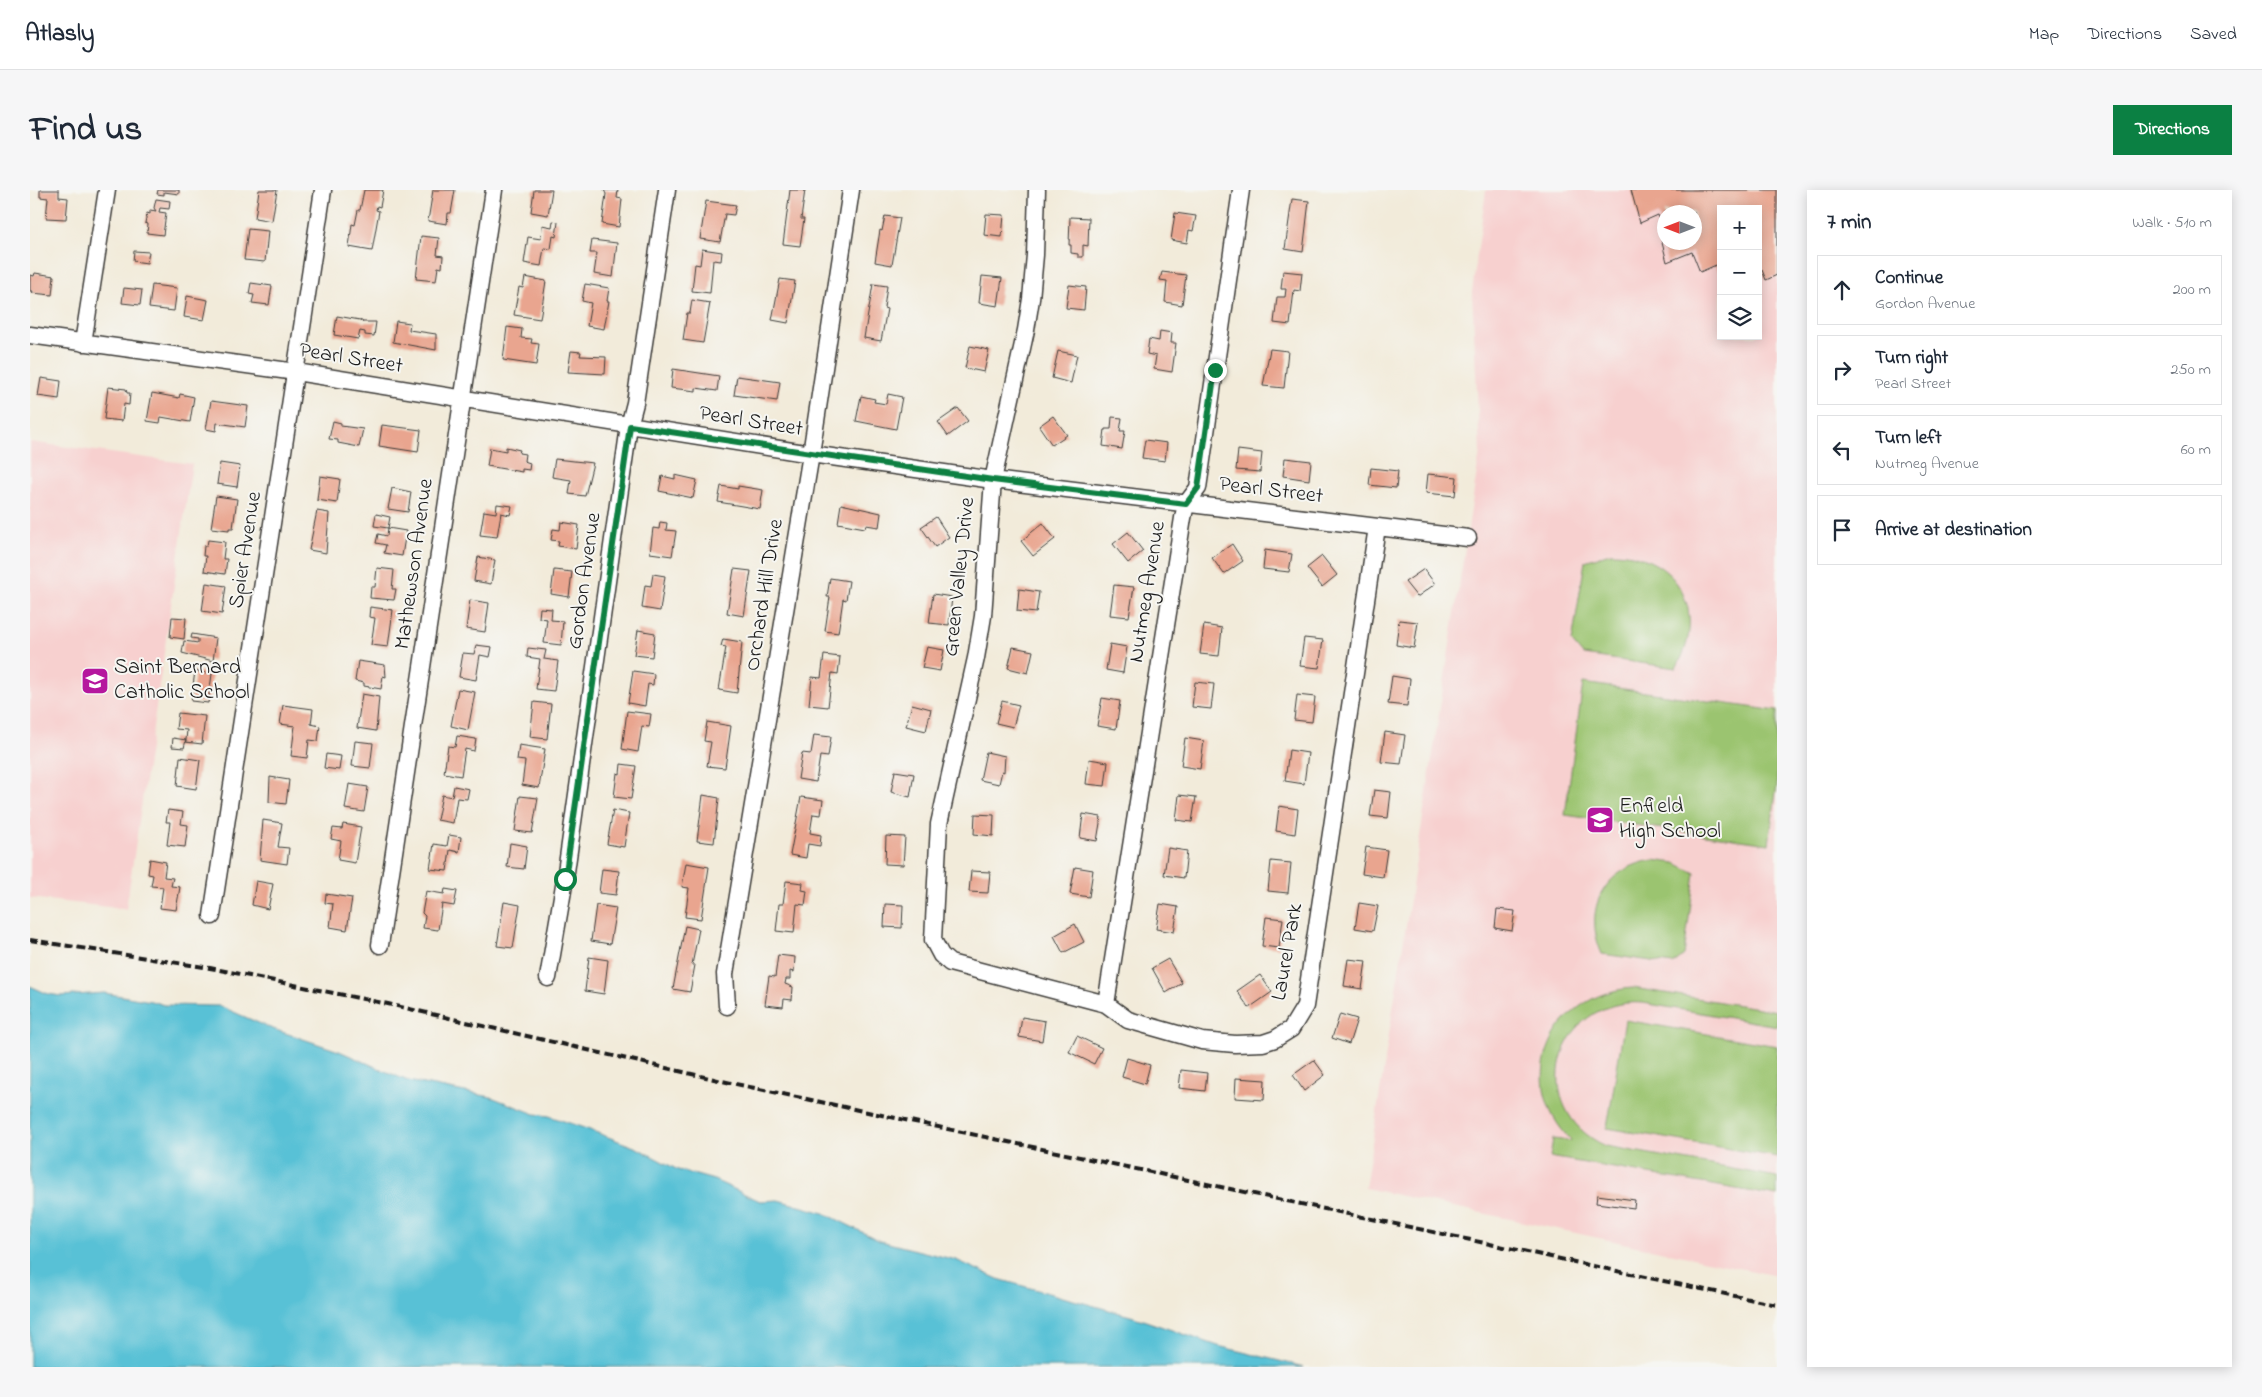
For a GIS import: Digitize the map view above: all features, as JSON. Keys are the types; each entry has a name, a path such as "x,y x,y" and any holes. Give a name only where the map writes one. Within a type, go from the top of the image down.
{"street":[{"path":"83,343 107,190"},
{"name":"Spier Avenue","path":"212,916 323,190"},
{"name":"Mathewson Avenue","path":"380,945 494,190"},
{"name":"Gordon Avenue","path":"548,978 565,879 630,426 667,190"},
{"name":"Orchard Hill Drive","path":"726,1006 725,974 811,454 851,190"},
{"name":"Green Valley Drive","path":"933,940 940,824 949,774 976,658 983,616 993,480 1031,299 1035,255 1037,190"},
{"name":"Nutmeg Avenue","path":"1106,1004 1186,504 1198,488 1241,190"},
{"name":"Pearl Street","path":"30,335 296,372 630,426 993,480 1468,538"},
{"name":"Laurel Park","path":"933,940 941,955 950,963 1106,1004 1128,1020 1202,1041 1235,1044 1263,1043 1275,1039 1292,1029 1305,1006 1377,527"}],"shaded area":[{"name":"Enfield High School","path":"1486,190 1777,190 1777,1276 1365,1188 1480,452 1472,292"},
{"name":"Saint Bernard Catholic School","path":"30,442 192,464 126,909 30,898"}],"green space":[{"path":"1610,553 1633,555 1653,563 1669,574 1680,589 1687,607 1689,626 1686,647 1676,668 1583,655 1572,642 1585,561"},
{"path":"1583,683 1777,711 1777,784 1769,844 1565,815"},
{"path":"1653,860 1675,863 1695,873 1684,955 1673,964 1602,954 1596,937 1595,921 1596,907 1602,893 1610,881 1622,872 1636,864"},
{"path":"1633,988 1777,1011 1777,1026 1643,1003 1613,1006 1589,1017 1571,1036 1561,1058 1559,1083 1565,1107 1581,1129 1606,1146 1777,1177 1777,1196 1550,1157 1553,1139 1572,1141 1554,1118 1545,1093 1544,1068 1550,1045 1562,1023 1581,1006 1605,994"},
{"path":"1625,1020 1777,1046 1777,1157 1607,1128"}],"water":[{"path":"30,986 48,994 61,996 104,993 164,1005 220,1006 270,1028 339,1051 408,1081 491,1097 535,1114 549,1116 637,1148 678,1170 714,1180 760,1201 778,1200 824,1213 880,1241 956,1260 998,1279 1134,1317 1218,1346 1304,1367 30,1367"}],"building":[{"path":"40,190 59,190 59,197 68,198 66,219 46,218 48,198 40,197"},
{"path":"158,190 179,190 179,194 164,192 164,195 157,194"},
{"path":"259,190 277,190 272,221 255,218"},
{"path":"364,190 383,190 380,207 377,206 376,210 379,211 372,251 349,247 352,224 355,225"},
{"path":"433,190 455,190 451,213 448,213 447,224 428,221"},
{"path":"534,190 552,190 548,215 531,212"},
{"path":"604,190 618,190 617,198 622,199 619,227 602,224 606,194"},
{"path":"790,190 805,190 801,219 804,219 800,246 783,244"},
{"path":"1631,190 1777,190 1777,275 1766,280 1762,270 1762,205 1717,205 1717,267 1716,265 1700,272 1692,252 1667,262 1664,250 1702,250 1702,205 1657,205 1657,215 1640,223"},
{"path":"156,199 170,201 169,209 160,208 159,212 166,213 163,235 147,233 148,224 145,223 147,213 150,214 150,210 156,211 154,208"},
{"path":"1292,199 1309,201 1303,252 1285,249"},
{"path":"706,201 736,205 734,215 725,214 720,242 700,239"},
{"path":"1175,213 1196,216 1193,231 1189,230 1187,243 1171,240"},
{"path":"986,214 1004,215 1002,237 984,235"},
{"path":"885,216 900,218 892,265 875,262 880,230 882,231"},
{"path":"1070,217 1089,218 1088,246 1083,245 1083,257 1078,257 1078,254 1071,253 1071,245 1069,245"},
{"path":"553,221 558,222 556,237 553,236 551,249 544,248 541,266 524,263 528,237 541,239 542,225 552,227"},
{"path":"248,229 268,231 265,262 244,260"},
{"path":"421,236 439,238 437,255 443,256 442,268 438,267 436,281 416,279"},
{"path":"592,240 617,243 613,277 594,274 597,253 590,253"},
{"path":"702,249 722,252 721,261 713,260 710,293 692,291 695,264 700,265"},
{"path":"134,251 149,252 147,263 133,261"},
{"path":"1283,271 1302,273 1300,291 1294,290 1290,325 1274,323 1277,297 1285,297 1286,289 1281,289"},
{"path":"1162,272 1186,275 1182,305 1165,302 1167,281 1160,280"},
{"path":"35,273 54,276 52,295 32,293 33,291 30,291 30,275 34,276"},
{"path":"982,276 1002,278 998,306 979,303"},
{"path":"525,277 546,281 540,319 514,315 519,287 523,288"},
{"path":"780,279 795,281 788,323 772,320"},
{"path":"251,283 272,286 269,305 252,303 254,295 249,294"},
{"path":"585,284 609,288 607,301 609,301 604,329 587,326 591,303 582,301"},
{"path":"873,284 887,286 884,308 887,309 881,341 864,338"},
{"path":"152,285 177,288 174,311 149,308"},
{"path":"1069,285 1086,287 1084,310 1066,308"},
{"path":"124,288 142,290 140,305 122,303"},
{"path":"187,296 208,300 204,320 184,317"},
{"path":"692,300 710,303 703,343 683,340 687,313 690,313"},
{"path":"337,316 363,322 376,322 374,336 365,335 365,332 360,331 358,339 334,335"},
{"path":"396,321 410,323 409,330 436,334 436,350 393,342"},
{"path":"507,327 522,329 521,338 532,339 531,343 539,344 536,365 503,360"},
{"path":"1160,331 1172,333 1171,343 1176,343 1172,372 1154,369 1156,356 1147,354 1149,339 1159,341"},
{"path":"970,346 989,350 984,372 965,368"},
{"path":"1270,349 1288,351 1284,388 1263,386"},
{"path":"571,351 581,352 580,356 606,357 605,374 568,372"},
{"path":"1058,351 1077,355 1071,383 1052,378"},
{"path":"673,369 719,376 717,391 696,388 696,391 671,388"},
{"path":"737,376 780,382 777,401 734,395"},
{"path":"41,378 61,381 59,399 38,396"},
{"path":"108,387 126,389 127,393 130,393 129,405 124,404 122,421 104,419"},
{"path":"152,393 179,398 180,394 194,397 190,422 161,417 160,423 147,421"},
{"path":"888,394 902,397 896,429 856,421 861,396 875,399 874,402 886,404"},
{"path":"211,401 248,406 245,427 217,423 216,431 206,429"},
{"path":"958,408 968,421 948,436 938,422"},
{"path":"1053,416 1067,435 1052,445 1039,426"},
{"path":"1112,417 1122,418 1120,431 1125,431 1122,449 1103,446 1105,429 1111,429"},
{"path":"333,421 341,423 341,426 363,429 359,447 338,443 338,440 329,439"},
{"path":"382,425 421,430 418,452 379,446"},
{"path":"1145,440 1167,443 1165,461 1142,458"},
{"path":"506,447 520,450 519,453 525,454 524,461 530,463 529,470 522,469 522,472 487,466 490,448 506,451"},
{"path":"1238,450 1262,453 1260,472 1236,470"},
{"path":"1285,458 1311,461 1309,480 1283,476"},
{"path":"555,459 593,463 585,496 569,494 571,480 552,477"},
{"path":"220,463 240,466 237,487 217,484"},
{"path":"1371,468 1398,471 1396,488 1369,485"},
{"path":"1428,474 1457,477 1455,496 1426,493"},
{"path":"675,475 697,480 693,498 659,491 662,476 675,479"},
{"path":"320,476 340,479 337,503 317,500"},
{"path":"721,486 738,489 738,486 763,490 760,509 718,502"},
{"path":"392,488 411,492 408,512 388,509"},
{"path":"216,496 237,499 233,528 229,528 229,530 211,528"},
{"path":"497,504 512,506 510,515 501,513 497,537 480,535 484,511 496,513"},
{"path":"841,504 881,513 879,527 866,525 865,528 838,523"},
{"path":"317,511 329,513 326,553 309,550"},
{"path":"376,514 390,517 388,528 374,526"},
{"path":"936,517 949,537 935,547 921,527"},
{"path":"561,522 579,525 576,549 558,546 559,541 551,540 553,529 560,530"},
{"path":"660,522 667,523 666,530 676,531 672,556 650,553 653,528 659,529"},
{"path":"1043,523 1055,539 1033,556 1021,541"},
{"path":"388,528 406,531 402,556 384,553 386,545 376,543 378,534 387,536"},
{"path":"1128,532 1143,551 1128,563 1113,544"},
{"path":"208,540 225,542 223,559 227,559 225,574 204,571 206,556 203,556 204,546 207,546"},
{"path":"1232,544 1243,561 1224,574 1212,558"},
{"path":"1265,550 1292,554 1289,572 1263,569"},
{"path":"1322,556 1337,575 1322,587 1307,568"},
{"path":"478,557 495,560 491,584 474,581"},
{"path":"377,568 394,570 392,589 396,589 394,600 370,598 371,587 375,587"},
{"path":"734,569 751,571 744,616 727,613"},
{"path":"1424,569 1435,584 1417,597 1405,582"},
{"path":"554,570 572,572 569,597 551,594"},
{"path":"653,574 665,576 660,611 642,608 645,585 651,586"},
{"path":"830,578 849,581 846,600 843,599 838,633 825,631 830,597 827,597"},
{"path":"206,583 226,586 222,614 202,611"},
{"path":"1114,585 1134,587 1129,617 1110,615"},
{"path":"1019,589 1039,592 1036,613 1017,611"},
{"path":"933,594 952,597 949,625 929,623"},
{"path":"470,600 489,603 485,632 466,629"},
{"path":"370,607 393,610 388,647 371,645 375,618 369,617"},
{"path":"540,608 552,609 551,620 563,621 561,645 544,643 547,619 539,618"},
{"path":"172,617 186,618 184,639 170,637"},
{"path":"1399,620 1418,622 1414,648 1396,645"},
{"path":"1204,625 1222,628 1219,656 1200,654"},
{"path":"638,630 655,633 652,657 634,655"},
{"path":"192,634 216,638 213,661 182,653 184,641 198,643 198,639 191,638"},
{"path":"1304,638 1323,640 1319,668 1300,666"},
{"path":"723,639 742,642 737,693 719,690 726,647 721,646"},
{"path":"1110,644 1127,647 1123,673 1106,670"},
{"path":"476,645 492,647 490,657 480,655 476,680 459,677 463,653 474,654"},
{"path":"927,647 944,650 940,671 922,668"},
{"path":"1013,647 1033,651 1028,673 1008,668"},
{"path":"528,648 546,650 544,659 558,661 554,691 536,689 540,659 527,657"},
{"path":"824,655 840,657 838,674 832,673 828,707 809,705 812,677 821,678"},
{"path":"358,661 385,665 386,677 383,676 381,689 364,686 364,683 355,681"},
{"path":"195,671 212,674 208,703 191,701"},
{"path":"633,671 654,674 653,685 648,684 645,706 628,703"},
{"path":"1392,676 1410,679 1407,706 1388,704"},
{"path":"1195,682 1214,684 1211,709 1192,707"},
{"path":"458,689 475,692 468,730 451,726"},
{"path":"362,694 379,697 376,731 357,728"},
{"path":"1297,695 1315,697 1312,722 1294,720"},
{"path":"1102,698 1120,701 1116,729 1097,726"},
{"path":"1002,701 1019,705 1013,727 996,723"},
{"path":"534,702 551,704 547,739 530,737"},
{"path":"912,704 931,709 926,731 906,726"},
{"path":"283,705 313,709 311,724 320,726 318,741 309,740 307,758 291,756 295,726 280,724"},
{"path":"627,711 651,714 649,727 642,726 638,752 622,749"},
{"path":"178,713 205,716 202,744 185,742 184,748 172,747 173,738 186,740 187,730 176,729"},
{"path":"707,722 731,726 725,768 707,766 711,742 704,741"},
{"path":"1385,732 1405,735 1401,764 1381,762"},
{"path":"814,735 831,737 828,757 820,756 816,782 798,779 802,753 811,754"},
{"path":"457,736 476,739 474,751 465,749 461,776 444,773 448,746 455,747"},
{"path":"1185,738 1204,741 1200,769 1181,766"},
{"path":"355,741 373,743 370,768 352,766"},
{"path":"519,745 545,749 539,788 522,785 525,761 517,760"},
{"path":"1289,750 1308,753 1304,784 1285,781"},
{"path":"986,752 1005,756 1004,772 1002,771 999,784 980,780"},
{"path":"326,754 341,756 339,770 324,768"},
{"path":"180,757 200,760 196,789 177,786"},
{"path":"1089,759 1108,762 1105,786 1086,784"},
{"path":"621,764 636,766 631,799 614,797 617,773 620,774"},
{"path":"895,771 914,774 910,797 891,792"},
{"path":"270,777 289,780 286,804 269,802"},
{"path":"349,784 368,787 364,812 345,809"},
{"path":"454,786 469,789 467,799 457,798 453,823 437,820 442,795 452,797"},
{"path":"1374,790 1391,792 1388,818 1370,816"},
{"path":"703,795 719,798 714,843 697,841"},
{"path":"1179,795 1196,797 1192,822 1176,820"},
{"path":"520,796 538,798 532,833 515,831"},
{"path":"801,797 823,800 821,815 813,814 810,833 821,835 820,846 808,844 806,858 790,855"},
{"path":"1279,806 1298,809 1295,834 1276,831"},
{"path":"168,810 183,812 181,824 188,825 185,847 167,845 170,822 166,822"},
{"path":"613,810 629,813 624,847 607,844"},
{"path":"975,814 994,815 993,836 974,834"},
{"path":"1083,814 1101,817 1097,841 1080,838"},
{"path":"263,820 282,823 278,847 289,848 287,864 260,860"},
{"path":"343,824 361,827 355,863 338,860 341,841 331,839 333,828 342,829"},
{"path":"449,835 461,837 459,852 450,850 447,871 430,869 434,844 447,846"},
{"path":"886,836 905,837 903,865 885,864"},
{"path":"510,843 527,846 524,869 507,867"},
{"path":"1366,847 1387,850 1383,877 1362,874"},
{"path":"1168,848 1187,851 1184,878 1164,875"},
{"path":"150,859 166,862 164,877 173,878 171,886 180,887 176,910 160,908 163,887 151,886 153,875 148,874"},
{"path":"1271,861 1291,863 1288,893 1268,891"},
{"path":"686,863 709,867 701,919 685,917 689,888 682,887"},
{"path":"1075,867 1093,870 1089,897 1070,894"},
{"path":"602,869 619,871 616,895 599,893"},
{"path":"971,871 990,872 988,893 969,892"},
{"path":"256,881 273,884 268,909 252,905"},
{"path":"786,881 803,883 802,890 807,891 805,905 797,904 794,933 776,931 779,904 783,904"},
{"path":"445,889 457,891 454,906 442,904 438,930 423,928 425,916 422,913 426,891 444,894"},
{"path":"326,894 352,898 347,930 330,927 333,904 325,903"},
{"path":"504,902 520,905 513,948 497,946"},
{"path":"1359,903 1378,906 1373,931 1355,928"},
{"path":"885,904 903,905 902,928 884,927"},
{"path":"1160,904 1178,907 1174,932 1156,929"},
{"path":"596,905 616,908 610,944 591,941"},
{"path":"1497,909 1515,911 1512,931 1495,928"},
{"path":"1266,917 1283,919 1279,948 1262,946"},
{"path":"1075,924 1084,942 1063,953 1054,936"},
{"path":"685,926 699,929 692,965 695,965 690,992 673,989"},
{"path":"778,955 795,957 794,972 790,971 790,979 786,979 785,984 793,987 792,1000 784,999 783,1007 765,1005 769,976 775,977"},
{"path":"589,957 608,960 604,994 585,991"},
{"path":"1168,959 1182,983 1166,993 1152,968"},
{"path":"1348,959 1366,961 1362,989 1344,986"},
{"path":"1260,975 1272,992 1249,1008 1237,991"},
{"path":"1340,1014 1357,1019 1349,1044 1332,1038"},
{"path":"1022,1017 1045,1021 1042,1041 1019,1037"},
{"path":"1077,1036 1102,1048 1094,1064 1069,1052"},
{"path":"1127,1058 1150,1065 1145,1084 1122,1077"},
{"path":"1314,1060 1325,1075 1304,1091 1293,1075"},
{"path":"1181,1070 1207,1073 1205,1091 1179,1088"},
{"path":"1236,1078 1265,1080 1264,1100 1235,1098"},
{"path":"1597,1195 1635,1200 1634,1208 1596,1203"}],"railway":[{"path":"30,940 210,968 388,1004 731,1083 1777,1305"}],"place":[{"name":"Saint Bernard Catholic School","path":"95,681"},
{"name":"Enfield High School","path":"1600,820"}],"route":[{"path":"565,879 630,426 993,480 1186,504 1198,488 1215,370"}]}
